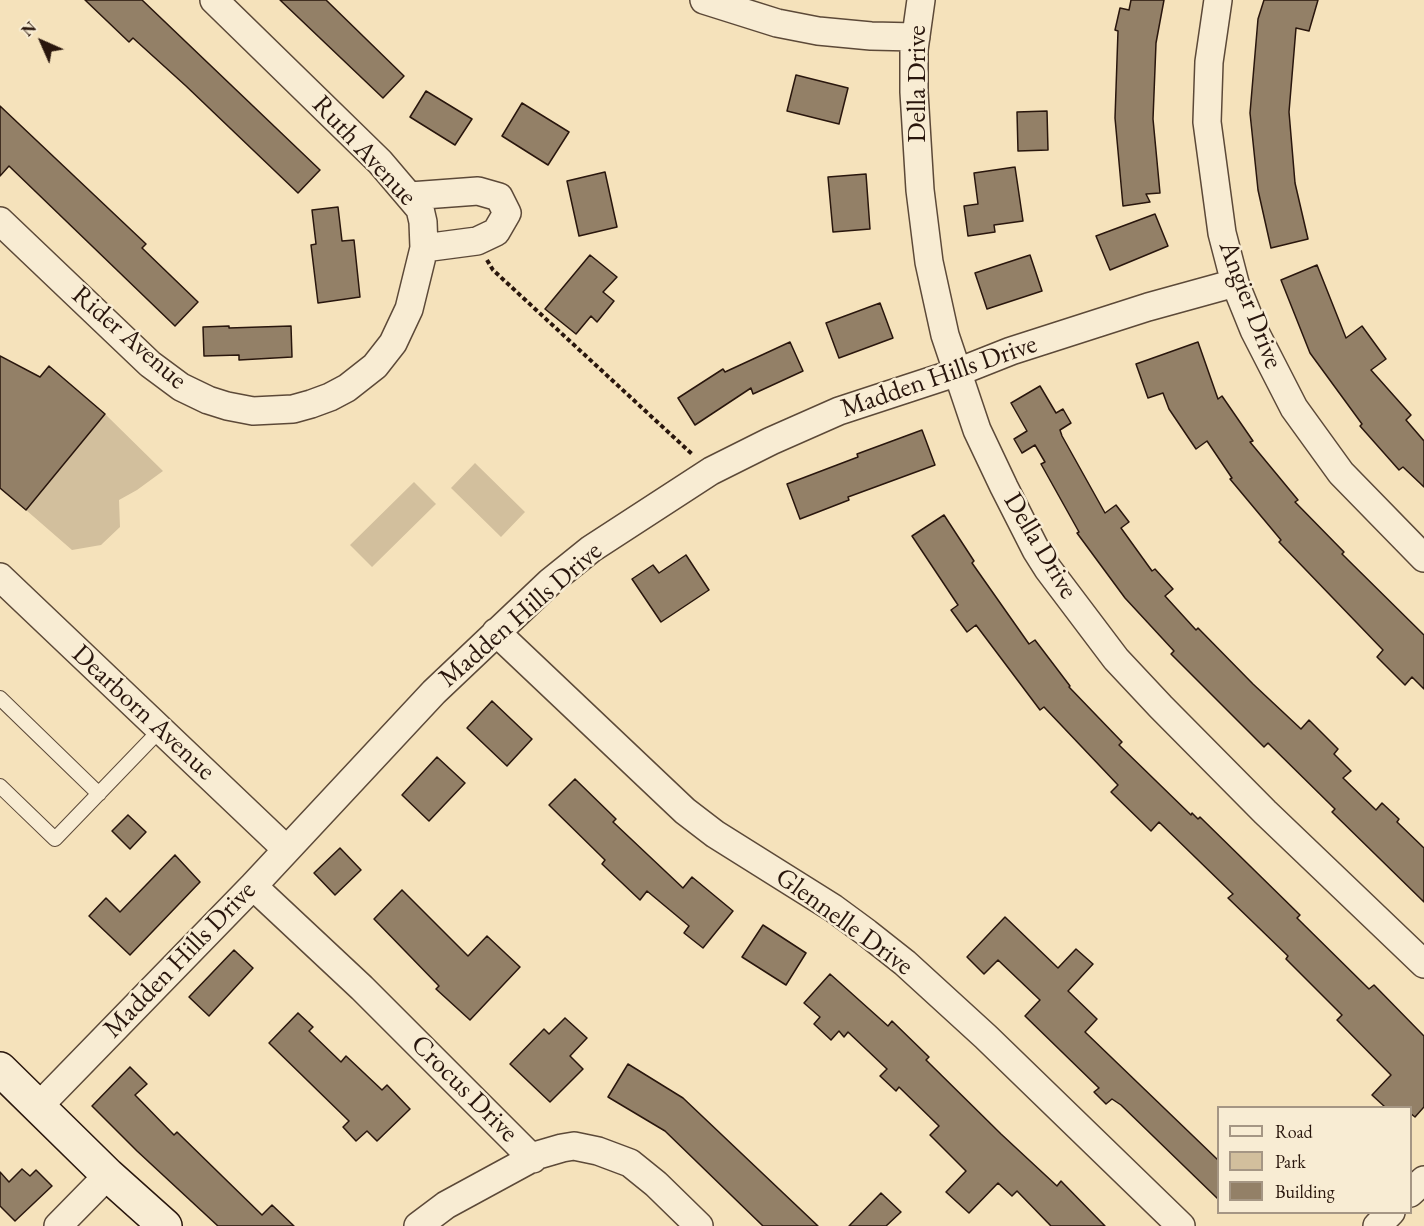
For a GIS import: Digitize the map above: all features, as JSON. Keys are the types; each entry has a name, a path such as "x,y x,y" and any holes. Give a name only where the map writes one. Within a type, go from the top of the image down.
{"street":[{"name":"Ruth Avenue","path":"214,0 380,162 420,209 424,248 409,309 393,343 375,366"},
{"path":"704,0 777,23 818,31 916,37"},
{"name":"Della Drive","path":"921,0 916,37 914,92 921,200 929,262 945,335 977,430 1036,550 1116,659 1265,813 1424,964"},
{"name":"Angier Drive","path":"1218,0 1209,62 1207,122 1222,233 1235,283 1254,330 1294,408 1341,473 1424,558"},
{"path":"410,196 478,190 499,197 507,213 496,232 477,241 424,248"},
{"name":"Rider Avenue","path":"0,221 150,364 181,387 208,400 253,411 293,409 330,397 347,388 375,366"},
{"name":"Madden Hills Drive","path":"39,1106 253,886 434,692 550,582 591,549 711,471 839,411 958,372 1011,351 1148,307 1235,283"},
{"name":"Dearborn Avenue","path":"0,577 286,849"},
{"name":"Glennelle Drive","path":"496,632 685,811 714,834 833,908 905,963 986,1037 1181,1226"},
{"name":"Crocus Drive","path":"253,886 362,988 533,1159 550,1150 574,1146 598,1151 630,1163 656,1184 699,1226"},
{"path":"0,1069 165,1226"},
{"path":"418,1226 446,1205 533,1159"},
{"path":"58,1226 108,1174"},
{"path":"1412,1191 1424,1180"},
{"path":"1377,1226 1389,1214"}],"lane":[{"path":"0,698 99,794"},
{"path":"0,786 55,839 161,729"}],"path":[{"path":"477,241 493,270 711,471"}],"green space":[{"path":"105,414 163,471 119,500 120,527 101,545 72,550 26,510"},
{"path":"475,463 525,512 501,537 451,488"},
{"path":"414,482 436,504 372,567 350,545"}],"building":[{"path":"85,0 142,0 320,170 298,193 186,86 133,38 129,42"},
{"path":"280,0 326,0 404,76 383,98"},
{"path":"1131,0 1164,0 1156,43 1153,119 1160,193 1146,194 1150,202 1123,206 1115,118 1118,31 1115,30 1120,8 1129,10"},
{"path":"1264,0 1318,0 1309,31 1296,28 1289,112 1295,183 1308,239 1271,248 1258,190 1250,113 1258,19"},
{"path":"796,75 848,88 839,124 787,111"},
{"path":"426,91 472,119 455,145 410,117"},
{"path":"522,103 569,132 548,165 502,136"},
{"path":"0,106 146,244 142,248 198,302 175,326 9,166 0,176"},
{"path":"1047,111 1048,150 1018,151 1017,112"},
{"path":"1015,167 1023,221 994,225 995,232 968,236 964,206 978,204 974,173"},
{"path":"605,172 617,227 579,236 567,181"},
{"path":"866,174 870,229 833,232 828,177"},
{"path":"338,207 342,241 354,240 360,297 318,303 311,245 316,244 312,210"},
{"path":"1155,214 1168,246 1110,270 1096,236"},
{"path":"590,255 617,277 603,292 614,301 597,322 591,316 576,334 545,309"},
{"path":"1030,255 1042,291 987,309 975,273"},
{"path":"1317,265 1346,338 1362,326 1386,359 1371,370 1411,415 1406,420 1424,441 1424,487 1403,467 1399,470 1360,426 1362,424 1310,353 1281,280"},
{"path":"880,303 893,338 839,358 826,323"},
{"path":"229,326 229,328 291,326 292,357 239,360 239,355 204,356 203,327"},
{"path":"790,342 803,371 753,394 751,388 695,425 678,398 723,369 725,372"},
{"path":"1198,342 1218,399 1222,396 1253,441 1250,442 1298,500 1295,502 1344,552 1342,554 1424,635 1424,689 1412,677 1405,685 1377,657 1383,650 1279,542 1281,540 1230,479 1232,478 1207,441 1196,449 1169,409 1163,393 1148,398 1136,364"},
{"path":"0,356 40,377 49,366 105,414 26,510 0,488"},
{"path":"1040,386 1056,413 1063,409 1071,423 1060,430 1062,436 1105,513 1116,505 1129,522 1121,528 1152,571 1155,569 1173,589 1165,596 1196,630 1198,628 1301,729 1309,720 1338,749 1334,754 1351,771 1343,778 1376,810 1382,803 1399,819 1397,822 1424,848 1424,902 1332,812 1335,809 1268,743 1264,747 1171,654 1174,651 1125,598 1077,533 1079,532 1041,464 1045,462 1035,445 1022,453 1014,439 1027,431 1011,403"},
{"path":"922,430 935,465 848,497 849,500 800,519 787,484 858,457 857,454"},
{"path":"944,515 974,561 972,563 1029,644 1035,640 1069,687 1122,742 1119,745 1191,815 1192,813 1198,819 1200,817 1300,915 1297,918 1369,989 1374,985 1424,1036 1424,1107 1415,1117 1412,1115 1412,1106 1384,1106 1372,1095 1391,1075 1337,1020 1342,1015 1286,959 1288,956 1228,898 1233,894 1159,822 1151,831 1111,792 1118,785 1044,707 1040,710 976,625 967,632 951,610 958,605 912,536"},
{"path":"686,555 709,590 661,622 632,579 653,565 659,573"},
{"path":"492,701 532,739 507,766 467,728"},
{"path":"437,757 465,783 429,821 402,795"},
{"path":"575,779 616,819 613,822 683,888 692,877 733,911 703,948 684,933 689,926 647,891 640,900 602,864 605,860 549,805"},
{"path":"128,815 146,832 130,849 112,831"},
{"path":"340,848 361,870 335,895 314,873"},
{"path":"175,855 200,882 130,955 89,916 106,898 120,912"},
{"path":"402,890 468,956 487,936 520,967 470,1020 436,989 439,986 374,919"},
{"path":"1005,917 1058,968 1076,949 1093,964 1068,991 1097,1019 1085,1032 1217,1159 1217,1198 1121,1105 1112,1099 1106,1104 1094,1092 1099,1088 1025,1016 1040,1000 998,960 984,974 967,957"},
{"path":"763,925 806,953 786,985 742,957"},
{"path":"234,950 253,968 209,1016 189,997"},
{"path":"830,974 888,1026 892,1021 929,1057 926,1060 1001,1134 1057,1186 1061,1181 1105,1226 1051,1226 1017,1191 1012,1196 998,1183 969,1213 946,1192 966,1171 930,1135 939,1126 899,1087 896,1091 880,1076 887,1069 848,1032 844,1037 839,1031 831,1040 814,1024 820,1017 804,1003"},
{"path":"298,1013 313,1027 309,1031 341,1062 346,1056 382,1090 387,1085 410,1109 377,1141 367,1131 356,1141 343,1127 349,1121 269,1043"},
{"path":"565,1018 587,1038 570,1056 583,1069 550,1102 510,1064 544,1029 549,1034"},
{"path":"628,1064 683,1098 818,1226 763,1226 665,1131 608,1097"},
{"path":"130,1067 147,1084 135,1095 174,1135 177,1132 262,1215 272,1205 294,1226 218,1226 137,1151 92,1106"},
{"path":"22,1169 30,1176 36,1170 52,1186 15,1221 0,1206 0,1172 9,1182"},
{"path":"881,1193 901,1212 886,1226 849,1226"}]}
